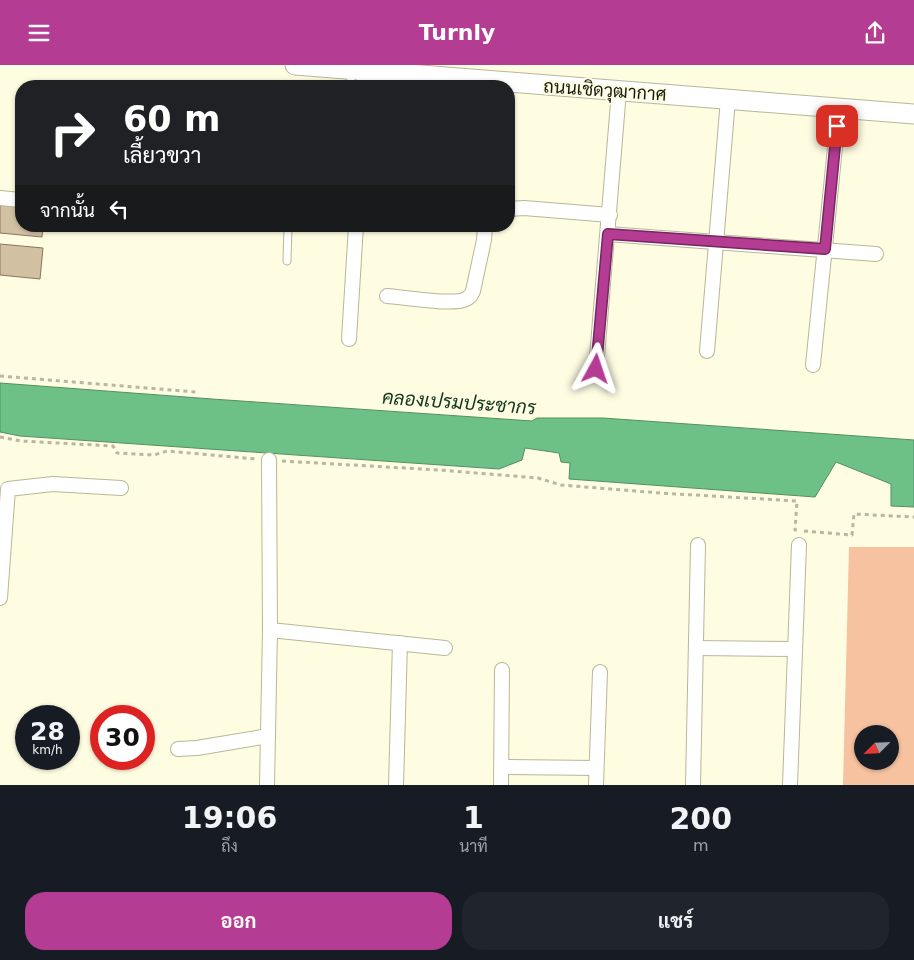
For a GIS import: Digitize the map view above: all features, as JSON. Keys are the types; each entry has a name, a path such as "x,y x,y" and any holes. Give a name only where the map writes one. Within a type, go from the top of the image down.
{"main road":[{"name":"ถนนเชิดวุฒากาศ","path":"295,65 358,78 398,80"},
{"name":"ถนนเชิดวุฒากาศ","path":"515,86 619,91 914,114"}],"street":[{"path":"596,369 619,91"},
{"path":"707,351 728,99"},
{"path":"814,365 839,108"},
{"path":"0,198 15,199"},
{"path":"515,209 610,215"},
{"path":"349,339 356,232"},
{"path":"387,296 451,301 466,300 473,291 485,232"},
{"path":"608,234 876,254"},
{"path":"267,785 270,630 269,460"},
{"path":"0,598 8,489 53,485 121,488"},
{"path":"693,785 698,545"},
{"path":"790,785 799,545"},
{"path":"270,630 445,648"},
{"path":"396,785 400,643"},
{"path":"696,648 795,649"},
{"path":"501,785 502,670"},
{"path":"596,785 600,672"},
{"path":"178,749 198,748 268,736"},
{"path":"502,767 596,768"}],"lane":[{"path":"287,261 288,232"}],"path":[{"path":"0,376 196,392"},
{"path":"0,437 21,441 113,446 117,453 154,455 167,451 269,460 439,470 538,478 561,485 797,501 795,530 852,535 854,514 914,517"}],"shaded area":[{"path":"0,383 532,421 537,418 603,418 914,440 914,507 891,506 891,484 836,462 815,497 569,479 570,463 561,462 559,453 525,448 522,460 499,469 20,436 0,432"},
{"path":"849,547 914,547 914,785 843,785"}],"building":[{"path":"0,204 15,205 15,232 42,232 42,237 0,233"},
{"path":"0,244 43,248 40,279 0,275"}],"route":[{"path":"596,369 608,234 825,249 837,126"}],"water label":[{"name":"คลองเปรมประชากร","path":"459,402"}]}
